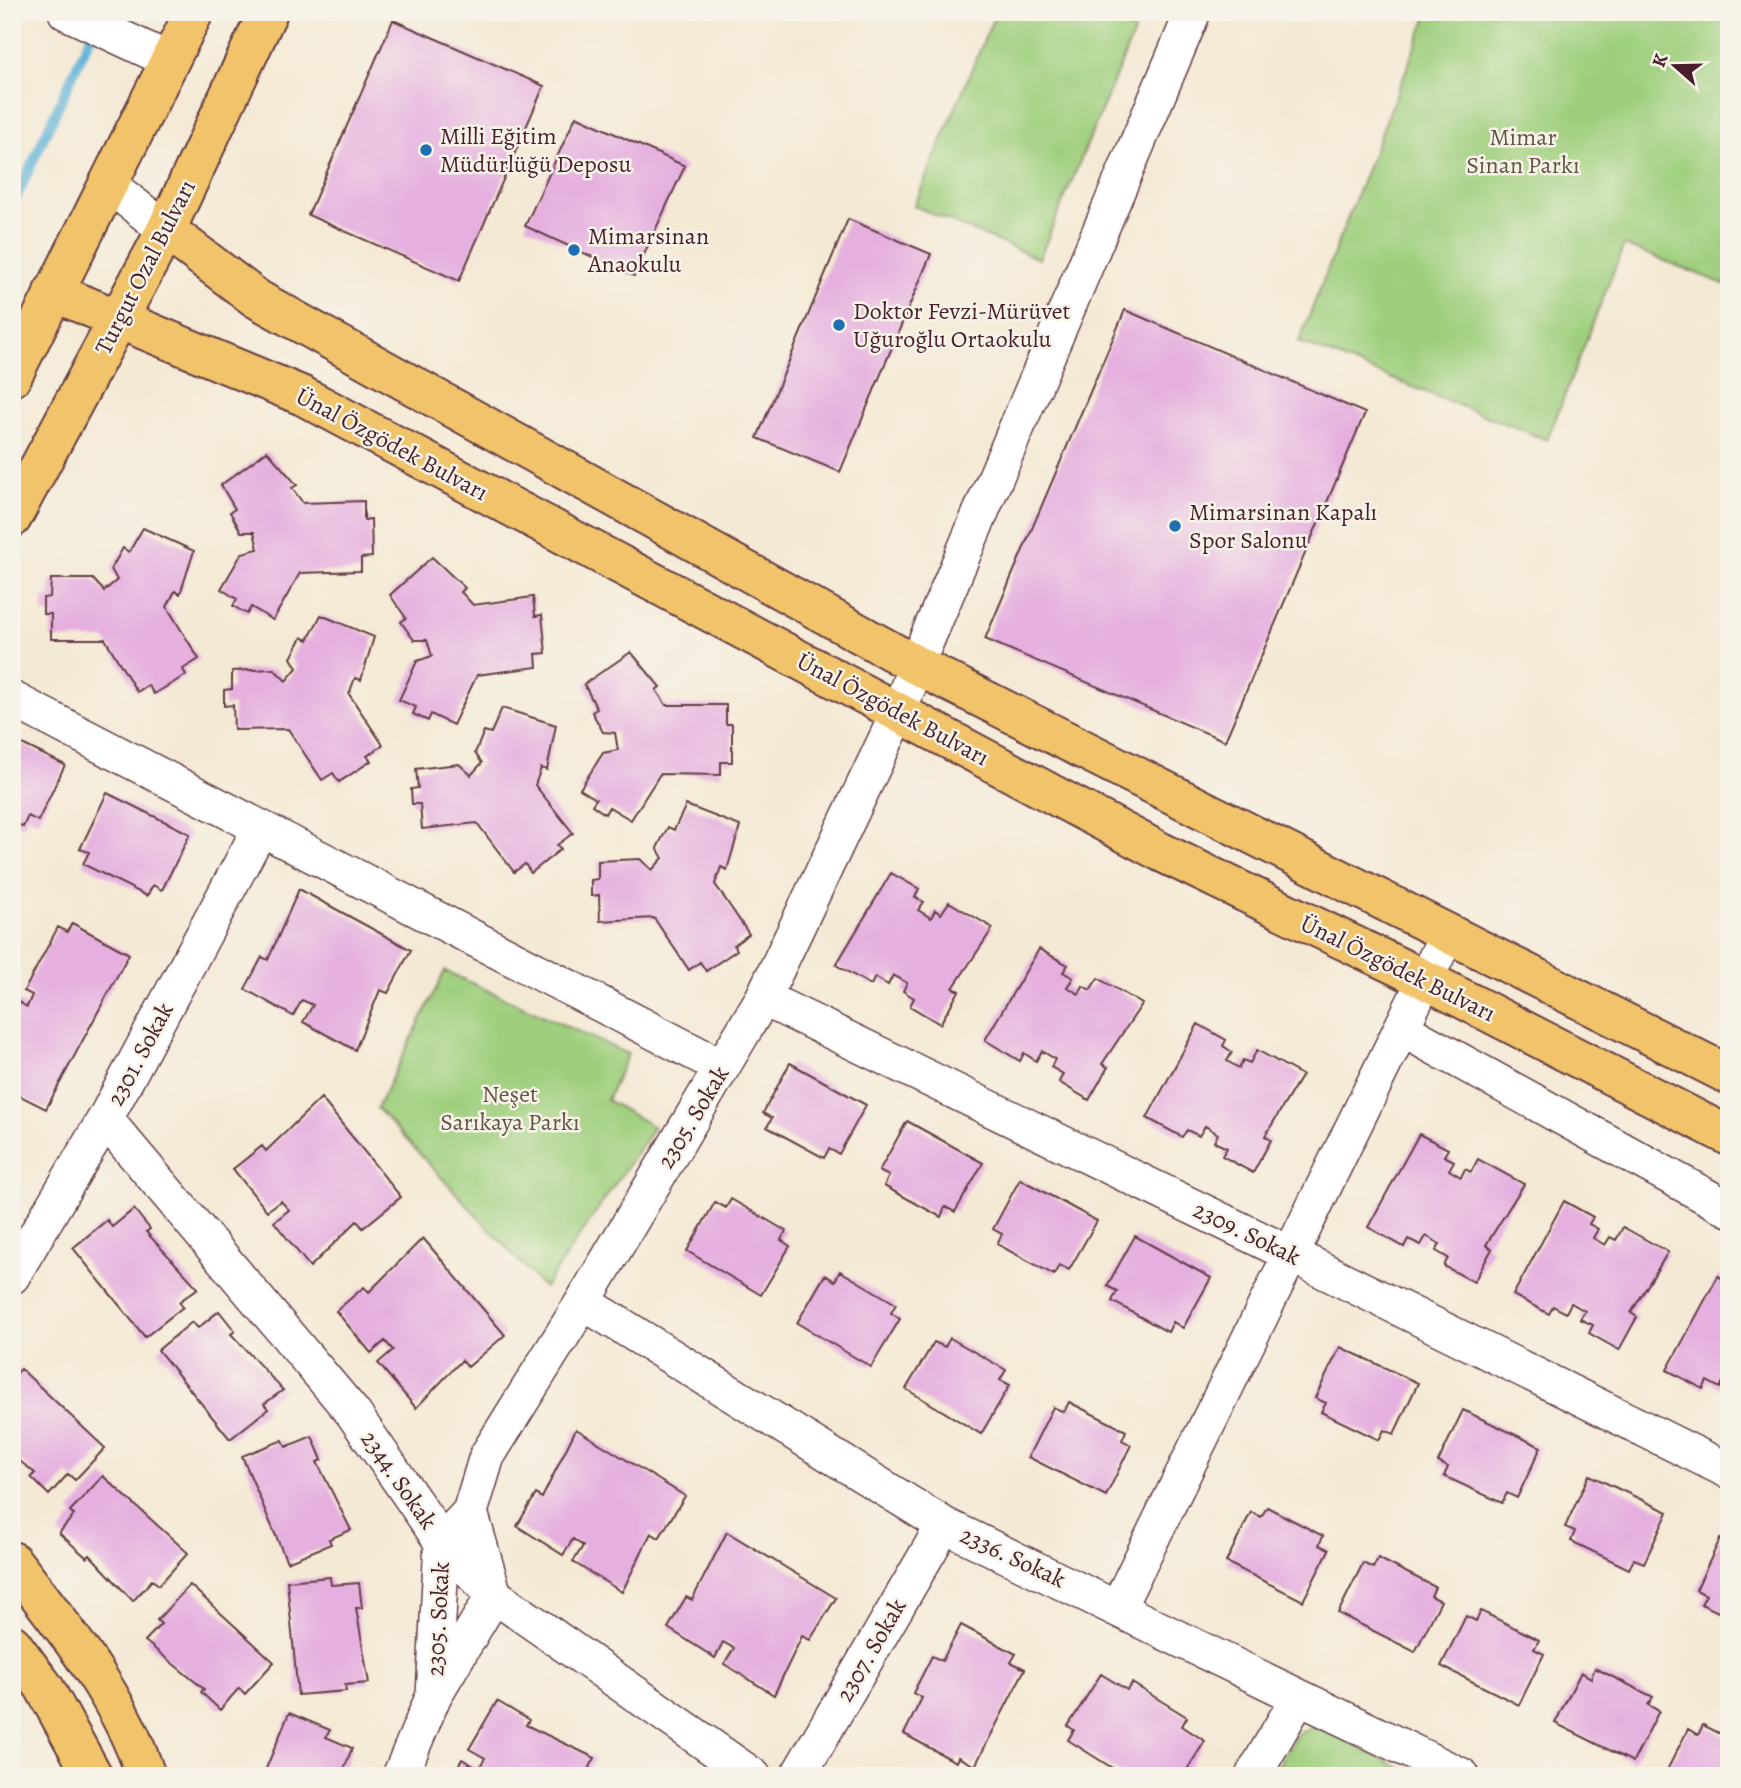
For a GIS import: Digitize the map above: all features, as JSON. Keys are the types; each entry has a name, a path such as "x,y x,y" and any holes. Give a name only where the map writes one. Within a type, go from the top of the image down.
{"main road":[{"path":"12,377 194,12"},
{"name":"Turgut Ozal Bulvarı","path":"12,518 166,230 268,12"},
{"name":"Ünal Özgödek Bulvarı","path":"166,230 257,299 916,665 1729,1075"},
{"name":"Ünal Özgödek Bulvarı","path":"53,292 303,396 1161,852 1426,980 1729,1136"},
{"path":"12,1561 85,1655 133,1735 146,1776"},
{"path":"12,1644 44,1687 93,1776"}],"street":[{"name":"2305. Sokak","path":"434,1695 442,1542 470,1512 487,1456 583,1302 763,998 899,712 916,665 1193,12"},
{"path":"69,14 171,61"},
{"name":"Ünal Özgödek Bulvarı","path":"110,184 166,230"},
{"path":"12,699 722,1068"},
{"name":"2301. Sokak","path":"12,1276 105,1119 260,829"},
{"path":"1118,1607 1448,933"},
{"name":"2309. Sokak","path":"763,998 1729,1471"},
{"path":"1402,1030 1729,1209"},
{"name":"2344. Sokak","path":"105,1119 353,1413 442,1542 495,1595 753,1776"},
{"name":"2336. Sokak","path":"583,1302 944,1525 1462,1776"},
{"name":"2305. Sokak","path":"400,1776 434,1695 495,1595 470,1512"},
{"name":"2307. Sokak","path":"798,1776 944,1525"},
{"path":"1253,1776 1299,1697"}],"green space":[{"path":"996,12 1094,12 1135,30 1039,259 914,206"},
{"name":"Mimar Sinan Parkı","path":"1429,12 1729,12 1729,286 1624,245 1547,440 1299,342"},
{"name":"Neşet Sarıkaya Parkı","path":"445,971 628,1054 607,1100 654,1127 544,1288 377,1108"},
{"path":"1312,1727 1331,1732 1415,1776 1272,1776 1297,1734"}],"building":[{"name":"Milli Eğitim Müdürlüğü Deposu","path":"393,20 544,86 459,281 308,215"},
{"path":"576,116 685,166 634,276 525,226"},
{"path":"848,219 931,254 840,472 757,438"},
{"name":"Mimarsinan Kapalı Spor Salonu","path":"1125,310 1365,413 1225,741 985,639"},
{"path":"267,451 297,485 292,488 303,503 364,501 364,520 371,519 372,557 361,558 361,571 300,573 273,620 251,607 247,614 233,606 237,599 221,589 242,553 258,549 254,532 241,532 230,512 235,509 221,485"},
{"path":"143,528 194,551 180,594 175,591 167,607 199,659 183,669 186,675 154,694 148,685 137,692 105,639 51,639 51,614 43,614 43,598 50,597 51,579 93,579 104,591 117,580 111,569 123,548 129,552"},
{"path":"432,557 465,588 461,592 473,605 533,597 535,616 542,615 546,653 536,654 537,667 477,675 453,725 431,714 428,721 413,714 416,707 399,700 417,661 432,656 427,640 414,640 401,622 406,618 390,595"},
{"path":"321,615 374,637 361,680 355,678 349,694 383,745 367,756 371,761 339,782 333,773 322,780 288,729 234,730 233,705 224,706 224,690 232,689 232,671 274,669 286,681 297,668 291,658 302,637 308,640"},
{"path":"631,652 660,687 656,690 666,705 726,705 726,724 732,724 732,762 721,762 721,775 660,774 631,820 609,807 605,814 592,805 596,799 580,789 603,753 618,750 615,733 603,732 592,712 597,709 584,684"},
{"path":"502,708 556,725 547,770 541,768 535,785 573,833 557,845 561,849 531,873 525,864 514,872 477,823 422,829 420,804 412,804 411,789 418,788 416,769 459,764 471,775 482,763 475,753 484,731 491,733"},
{"path":"12,739 65,765 38,821 28,816 23,827 12,821"},
{"path":"107,793 190,834 162,890 153,885 147,896 83,864 89,852 80,849"},
{"path":"686,805 740,826 727,870 721,867 715,884 749,934 734,945 737,950 706,971 700,962 689,970 654,918 600,921 599,895 591,896 591,880 598,879 598,861 640,859 652,870 663,858 657,848 668,827 674,830"},
{"path":"891,873 919,889 915,897 924,902 918,910 931,918 935,910 941,914 949,902 993,928 953,988 959,991 940,1024 910,1006 914,998 903,991 907,983 893,975 888,985 875,977 871,985 836,965"},
{"path":"299,889 411,950 388,993 380,990 355,1050 303,1022 313,1005 302,1000 293,1016 245,989 262,957 268,960"},
{"path":"72,923 129,954 46,1109 12,1092 12,1010 17,1001 27,1007 32,995 24,991 58,927 67,932"},
{"path":"1039,949 1068,965 1063,972 1073,978 1067,987 1079,994 1083,986 1090,990 1098,978 1142,1004 1102,1064 1108,1067 1089,1100 1059,1082 1063,1074 1051,1067 1055,1059 1042,1051 1036,1061 1024,1053 1020,1061 985,1040"},
{"path":"1198,1024 1226,1040 1223,1046 1232,1052 1227,1061 1239,1068 1243,1060 1250,1063 1257,1050 1302,1075 1265,1136 1271,1140 1253,1173 1222,1156 1227,1148 1214,1142 1218,1134 1205,1126 1199,1136 1187,1130 1182,1137 1147,1118"},
{"path":"790,1063 866,1105 839,1154 829,1149 824,1158 767,1127 772,1118 763,1113"},
{"path":"321,1098 401,1197 363,1228 357,1221 310,1267 274,1222 289,1210 281,1201 267,1211 233,1169 262,1146 266,1151"},
{"path":"907,1121 983,1163 955,1212 945,1207 941,1217 884,1186 889,1176 879,1171"},
{"path":"1419,1134 1448,1149 1444,1156 1454,1161 1449,1170 1461,1177 1465,1169 1471,1172 1478,1159 1524,1184 1486,1245 1492,1249 1474,1282 1444,1266 1448,1258 1436,1251 1440,1244 1426,1236 1421,1245 1408,1239 1404,1247 1368,1227"},
{"path":"1020,1179 1097,1221 1069,1270 1059,1265 1054,1275 997,1244 1002,1234 993,1229"},
{"path":"731,1199 786,1231 781,1240 790,1246 761,1295 687,1251 715,1202 726,1208"},
{"path":"1564,1201 1593,1217 1589,1224 1598,1229 1593,1238 1605,1245 1610,1237 1616,1240 1623,1227 1668,1252 1631,1313 1637,1317 1619,1350 1589,1333 1593,1325 1580,1319 1585,1311 1571,1303 1566,1313 1553,1306 1549,1314 1513,1295"},
{"path":"134,1209 150,1229 146,1232 198,1288 179,1302 183,1307 145,1337 73,1248 107,1220 112,1227"},
{"path":"1135,1236 1211,1278 1183,1328 1173,1322 1168,1332 1112,1301 1117,1291 1107,1286"},
{"path":"423,1238 505,1335 468,1367 462,1360 416,1408 378,1363 393,1350 385,1341 371,1353 336,1311 364,1287 369,1292"},
{"path":"840,1271 896,1304 891,1313 900,1319 871,1367 797,1323 825,1275 835,1281"},
{"path":"1718,1276 1729,1282 1729,1380 1725,1378 1720,1388 1707,1381 1703,1389 1667,1370"},
{"path":"219,1311 235,1331 231,1334 283,1390 264,1404 268,1409 230,1439 158,1350 192,1322 198,1328"},
{"path":"950,1338 1006,1370 1000,1380 1010,1385 981,1434 906,1389 934,1342 945,1347"},
{"path":"1340,1347 1418,1383 1394,1434 1384,1430 1379,1440 1321,1412 1326,1403 1315,1398"},
{"path":"21,1369 105,1448 75,1480 68,1474 49,1495 31,1477 35,1473 12,1455 12,1378"},
{"path":"1069,1402 1126,1431 1122,1440 1131,1445 1106,1496 1028,1457 1053,1407 1064,1412"},
{"path":"1463,1410 1541,1447 1517,1498 1507,1493 1502,1503 1444,1476 1448,1467 1438,1462"},
{"path":"576,1429 685,1496 659,1538 651,1533 622,1592 573,1562 583,1546 573,1539 563,1555 517,1526 536,1494 542,1498"},
{"path":"312,1436 322,1460 317,1462 351,1530 329,1539 331,1544 287,1562 242,1456 283,1440 286,1447"},
{"path":"1589,1475 1668,1512 1644,1563 1634,1559 1629,1569 1571,1541 1575,1531 1565,1527"},
{"path":"103,1476 188,1553 159,1585 152,1580 133,1601 90,1555 87,1558 59,1533 74,1515 70,1511"},
{"path":"1267,1507 1323,1536 1319,1545 1329,1550 1303,1601 1226,1562 1251,1512 1261,1517"},
{"path":"727,1532 836,1598 810,1640 802,1636 774,1695 724,1664 734,1648 723,1642 715,1658 668,1628 686,1597 692,1600"},
{"path":"1720,1539 1729,1543 1729,1617 1701,1604 1706,1595 1696,1590"},
{"path":"1378,1558 1435,1587 1431,1596 1441,1601 1415,1652 1338,1613 1363,1563 1373,1568"},
{"path":"330,1577 331,1585 359,1583 362,1608 356,1608 369,1683 345,1685 346,1691 298,1695 287,1581"},
{"path":"190,1585 274,1662 245,1694 239,1688 220,1710 201,1692 204,1689 145,1641 161,1624 157,1620"},
{"path":"1481,1611 1539,1640 1534,1649 1544,1654 1519,1705 1441,1666 1466,1616 1476,1621"},
{"path":"961,1625 1016,1654 1011,1662 1025,1669 975,1766 958,1757 956,1762 904,1734 922,1698 913,1693 932,1656 942,1661"},
{"path":"1595,1668 1653,1697 1648,1705 1659,1711 1633,1762 1555,1723 1581,1672 1591,1678"},
{"path":"1101,1674 1127,1690 1132,1683 1187,1717 1182,1726 1205,1741 1183,1776 1125,1776 1068,1740 1074,1730 1068,1726"},
{"path":"497,1701 529,1720 526,1725 595,1758 585,1776 452,1776 462,1759 479,1769 485,1758 469,1749"},
{"path":"289,1713 330,1730 326,1737 352,1748 343,1772 338,1770 336,1776 263,1776"},
{"path":"1703,1725 1729,1738 1729,1776 1664,1776 1688,1729 1698,1735"}],"waterway":[{"path":"12,207 93,31"}],"place":[{"name":"Milli Eğitim Müdürlüğü Deposu","path":"426,150"},
{"name":"Mimarsinan Anaokulu","path":"574,250"},
{"name":"Doktor Fevzi-Mürüvet Uğuroğlu Ortaokulu","path":"839,325"},
{"name":"Mimarsinan Kapalı Spor Salonu","path":"1175,526"}]}
